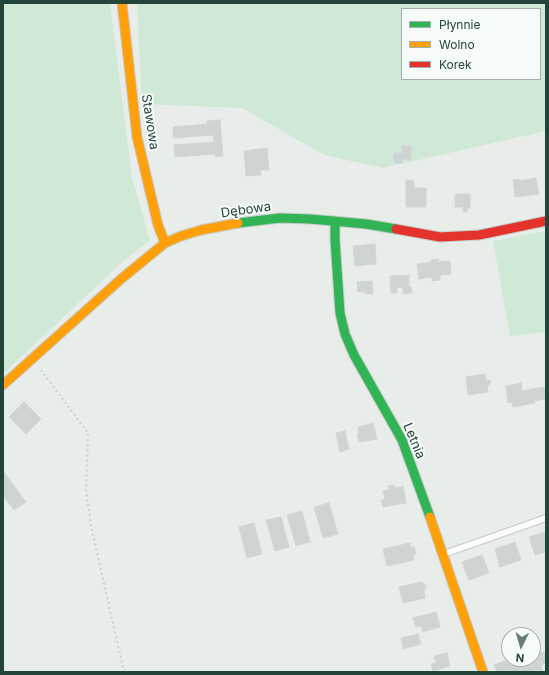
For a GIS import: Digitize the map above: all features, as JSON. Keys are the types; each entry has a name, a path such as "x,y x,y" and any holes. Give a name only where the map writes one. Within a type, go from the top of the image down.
{"street":[{"name":"Stawowa","path":"122,3 137,137 158,225 165,243"},
{"name":"Dębowa","path":"3,385 121,279 165,243 181,236 201,230 236,223 280,218 366,224 440,237 479,235 546,220"},
{"name":"Letnia","path":"335,221 340,313 345,334 354,355 402,440 483,672"}],"lane":[{"path":"443,554 546,518"}],"path":[{"path":"32,358 88,433 86,490 91,526 124,672"}],"green space":[{"path":"3,3 110,3 132,178 150,240 121,263 3,374"},
{"path":"137,3 546,3 546,131 383,168 324,155 242,108 142,104"},
{"path":"546,231 546,332 510,336 493,241"}],"building":[{"path":"220,120 223,156 215,157 215,154 175,157 174,145 214,142 213,135 173,138 173,127 207,124 207,121"},
{"path":"402,146 411,146 411,159 402,159 402,163 394,163 394,153 402,153"},
{"path":"267,148 269,170 260,170 261,175 246,176 244,151"},
{"path":"536,178 539,194 515,197 513,180 519,179 519,181"},
{"path":"406,180 414,181 414,188 426,188 426,207 406,207"},
{"path":"455,194 470,194 470,208 467,208 467,212 463,212 463,207 455,207"},
{"path":"375,244 376,264 355,266 353,246"},
{"path":"438,259 438,262 450,261 451,274 440,275 440,280 432,281 432,277 419,279 417,264 431,262 431,260"},
{"path":"409,275 409,287 411,287 412,293 403,294 403,287 397,288 397,293 391,293 390,276"},
{"path":"372,281 373,294 365,294 365,291 358,292 357,282"},
{"path":"485,374 486,380 490,380 490,385 487,386 488,392 468,395 466,377"},
{"path":"521,383 522,391 532,389 535,403 513,407 512,402 508,403 506,386"},
{"path":"546,387 546,399 534,401 532,389"},
{"path":"24,402 41,419 26,434 9,417"},
{"path":"373,423 377,439 359,442 357,434 359,433 358,427"},
{"path":"345,431 349,449 340,452 336,433"},
{"path":"3,471 26,502 14,510 3,496"},
{"path":"394,485 395,488 403,486 406,503 383,507 381,500 385,499 383,491 389,490 388,486"},
{"path":"329,503 338,534 323,538 314,507"},
{"path":"302,511 310,542 296,546 287,515"},
{"path":"281,517 289,547 275,551 266,520"},
{"path":"254,523 262,554 247,558 239,527"},
{"path":"546,532 546,552 535,555 529,537"},
{"path":"515,542 521,560 500,567 495,549"},
{"path":"410,543 411,548 414,547 416,554 413,554 414,560 387,566 383,549"},
{"path":"482,555 489,573 469,580 462,562"},
{"path":"422,582 426,588 424,590 425,598 403,603 399,587"},
{"path":"436,612 440,627 423,632 421,626 416,627 413,618"},
{"path":"418,634 421,644 403,649 401,638"},
{"path":"541,652 543,652 546,653 546,663 541,667"},
{"path":"447,653 450,666 433,671 431,664 436,663 434,656"},
{"path":"501,662 501,667 541,667 543,672 497,672 494,665"}],"traffic: fast":[{"path":"238,223 280,218 310,219 366,224 396,229"},
{"path":"335,221 340,313 345,334 354,355 402,440 430,517"}],"traffic: slow":[{"path":"122,3 137,137 158,225 165,243"},
{"path":"3,385 121,279 165,243 201,230 238,223"},
{"path":"430,517 483,672"}],"traffic: jam":[{"path":"396,229 440,237 479,235 546,221"}]}
